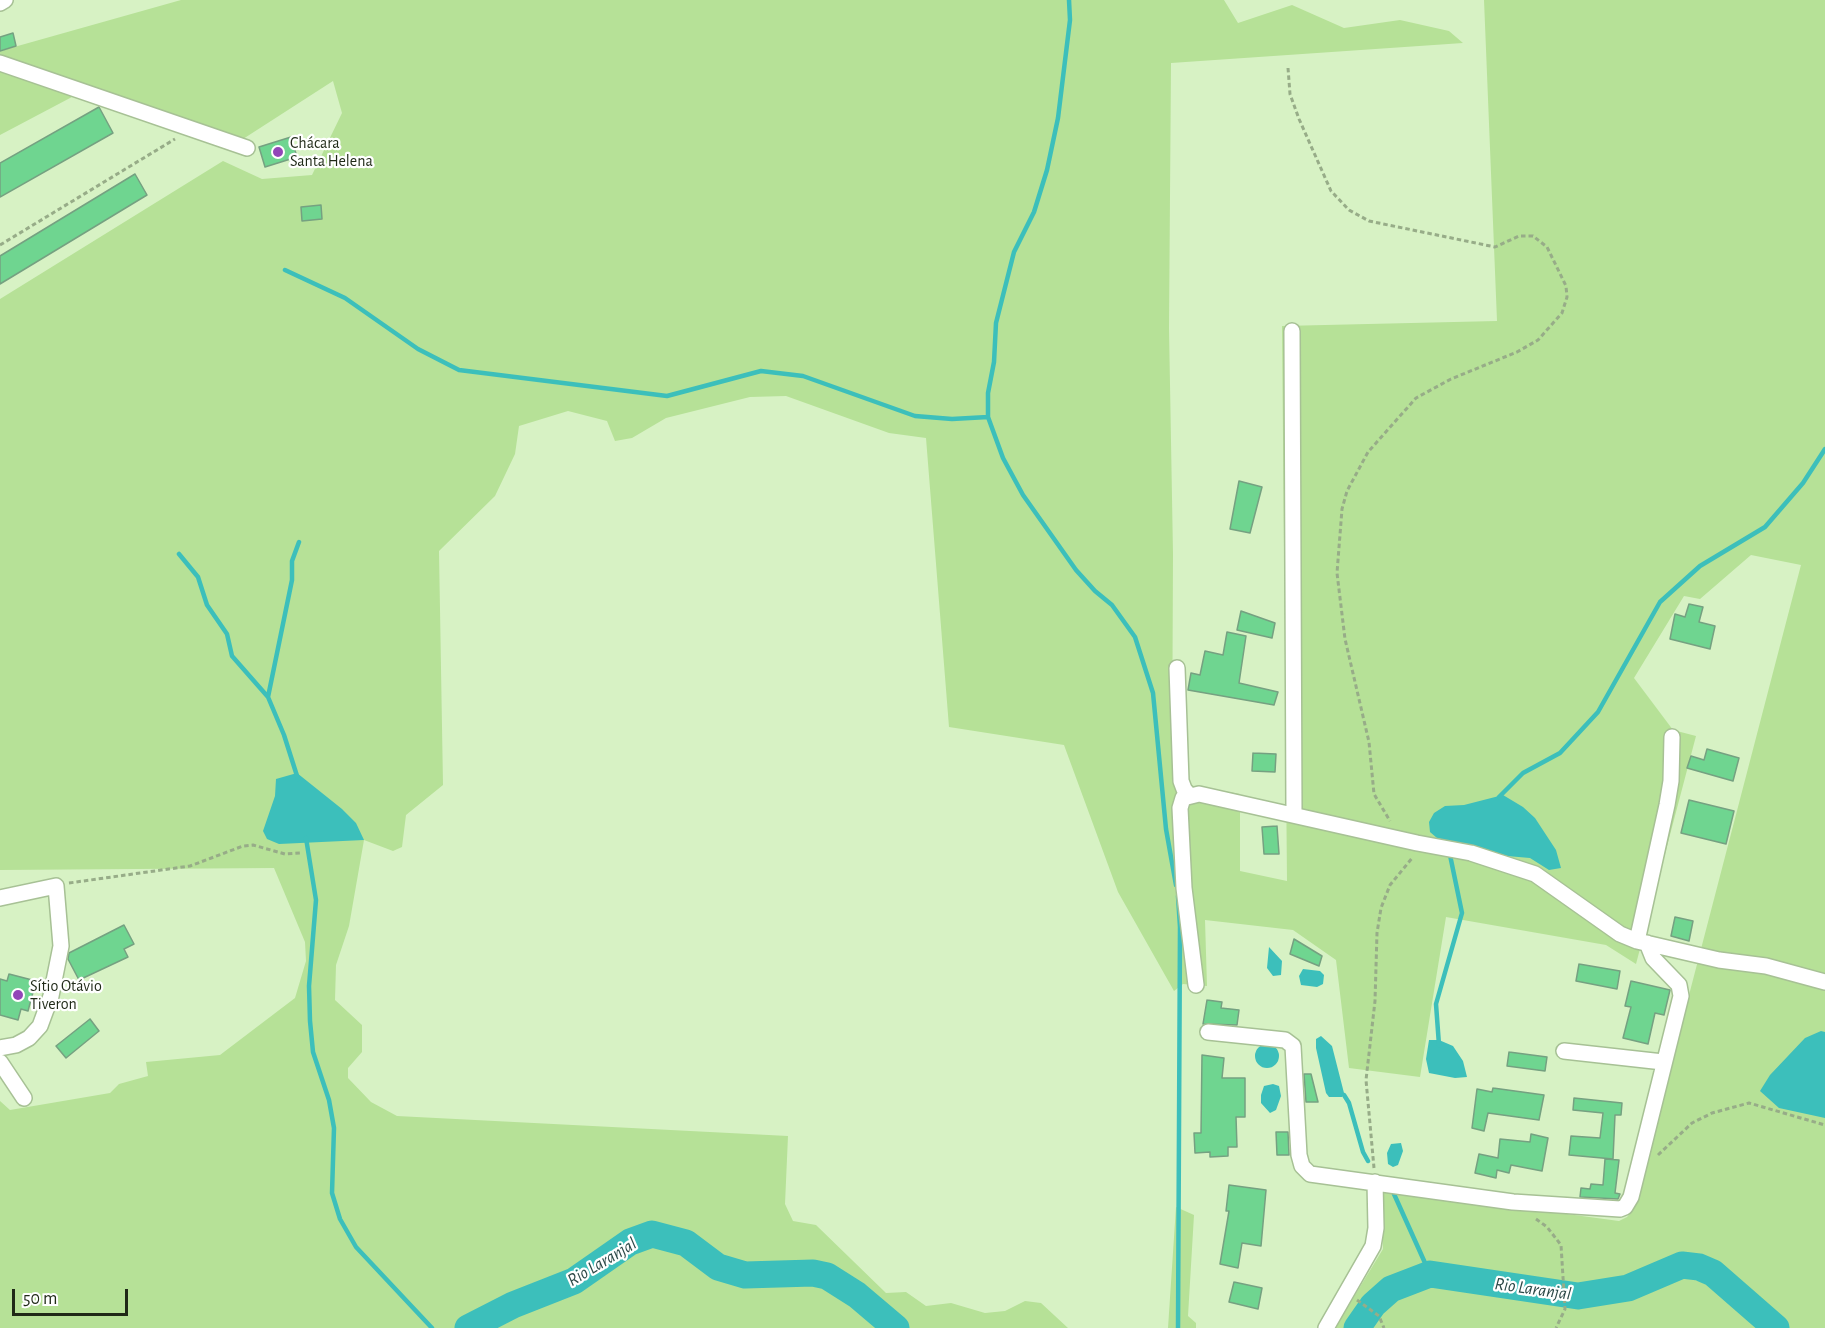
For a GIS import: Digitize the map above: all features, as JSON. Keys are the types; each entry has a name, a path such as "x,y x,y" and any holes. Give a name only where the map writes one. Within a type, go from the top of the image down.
{"street":[{"path":"0,3 4,0"},
{"path":"0,63 247,148"},
{"path":"1292,331 1294,813"},
{"path":"1177,668 1181,781 1189,795"},
{"path":"1208,1032 1289,1042 1295,1050 1295,1126 1302,1166 1317,1176 1513,1202 1613,1210 1625,1207 1631,1197 1681,990 1676,980 1653,958 1642,942 1671,781 1672,737"},
{"path":"1196,985 1184,888 1180,808 1183,798 1199,794 1294,813 1430,846 1471,853 1535,874 1620,934 1642,942 1719,960 1766,966 1825,982"},
{"path":"0,898 56,886 61,946 47,1007 40,1026 29,1038 16,1045 0,1048"},
{"path":"1564,1051 1663,1062"},
{"path":"0,1062 24,1098"},
{"path":"1326,1328 1373,1246 1376,1228 1375,1182"}],"path":[{"path":"1288,68 1290,94 1299,119 1331,191 1349,210 1369,221 1495,247 1519,236 1533,236 1547,247 1566,286 1567,297 1563,313 1538,340 1517,352 1441,384 1416,398 1368,452 1347,491 1342,508 1337,573 1345,639 1369,742 1374,794 1394,826"},
{"path":"0,245 193,128"},
{"path":"56,886 107,876 158,872 190,866 243,846 253,845 285,854 300,853"},
{"path":"1375,1182 1366,1080 1381,908 1395,877 1415,855 1430,846"},
{"path":"1657,1156 1673,1138 1692,1123 1712,1113 1749,1103 1825,1125"},
{"path":"1513,1202 1547,1227 1561,1245 1565,1309 1556,1328"},
{"path":"1360,1303 1379,1316 1384,1328"}],"green space":[{"path":"181,0 1224,0 1238,23 1292,5 1344,28 1400,20 1449,31 1463,43 1171,63 1169,328 1173,554 1172,782 1240,794 1240,871 1287,881 1282,326 1497,321 1484,0 1825,0 1825,1328 1335,1328 1383,1249 1381,1189 1619,1221 1633,1210 1801,565 1751,555 1700,599 1684,596 1634,678 1673,730 1696,736 1636,964 1606,945 1446,917 1420,1077 1349,1068 1336,960 1293,930 1205,920 1207,986 1183,984 1174,991 1118,892 1064,745 949,727 926,438 889,433 786,396 750,397 666,418 632,438 615,441 607,421 568,411 519,426 515,454 495,496 439,551 443,785 406,815 402,847 393,851 364,840 349,926 336,965 335,1000 362,1025 362,1052 348,1068 348,1078 371,1102 397,1116 788,1136 785,1204 793,1221 816,1225 886,1293 906,1292 926,1306 951,1303 985,1313 1005,1311 1025,1301 1041,1303 1068,1328 0,1328 0,1101 10,1110 110,1093 119,1084 148,1076 146,1062 220,1055 295,998 306,961 305,942 274,868 0,870 0,299 223,161 262,179 312,175 342,113 333,81 243,139 89,88 0,135 0,51"},
{"path":"1176,1207 1194,1215 1188,1316 1196,1323 1196,1328 1168,1328"}],"water":[{"path":"297,773 356,823 364,840 279,844 267,839 263,831 275,796 276,779"},
{"path":"1503,795 1523,807 1535,818 1556,850 1561,868 1549,870 1530,858 1507,856 1437,838 1430,832 1429,822 1434,813 1445,806 1464,805"},
{"path":"1269,947 1282,961 1281,975 1273,976 1267,968"},
{"path":"1303,969 1320,971 1324,975 1323,984 1317,987 1301,985 1299,976"},
{"path":"1821,1031 1825,1032 1825,1118 1779,1108 1760,1091 1770,1075 1805,1038"},
{"path":"1321,1036 1332,1046 1344,1093 1342,1097 1329,1097 1326,1093 1316,1048 1316,1039"},
{"path":"1429,1040 1439,1040 1453,1046 1463,1061 1467,1077 1455,1078 1429,1073 1426,1059"},
{"path":"1267,1044 1272,1045 1278,1051 1278,1061 1272,1067 1267,1068 1262,1067 1256,1061 1255,1056 1256,1051 1262,1045"},
{"path":"1273,1084 1279,1086 1281,1096 1276,1110 1270,1113 1261,1103 1261,1095 1264,1086"},
{"path":"1401,1143 1403,1151 1398,1165 1393,1167 1388,1164 1387,1153 1391,1144"}],"building":[{"path":"13,33 16,46 0,51 0,37"},
{"path":"99,107 113,133 0,197 0,163"},
{"name":"Chácara Santa Helena","path":"291,137 297,157 265,167 259,147"},
{"path":"135,174 147,195 0,284 0,256"},
{"path":"321,205 322,219 302,221 301,207"},
{"path":"1239,481 1262,487 1250,533 1230,529"},
{"path":"1689,604 1703,607 1699,622 1715,626 1710,649 1670,639 1675,614 1685,617"},
{"path":"1241,611 1275,623 1272,638 1237,630"},
{"path":"1227,632 1246,636 1239,683 1278,692 1274,705 1188,690 1191,673 1200,675 1205,651 1223,655"},
{"path":"1707,749 1739,758 1733,781 1687,768 1691,756 1704,760"},
{"path":"1253,753 1276,754 1275,772 1252,771"},
{"path":"1689,800 1734,811 1726,844 1681,833"},
{"path":"1277,826 1279,854 1264,854 1262,827"},
{"path":"1675,917 1693,921 1689,941 1671,936"},
{"path":"124,925 134,944 124,949 128,957 79,980 68,959 69,953"},
{"path":"1294,939 1322,956 1319,966 1290,954"},
{"path":"1579,964 1620,971 1617,989 1576,981"},
{"name":"Sítio Otávio Tiveron","path":"9,974 36,981 28,1011 21,1009 18,1020 0,1015 0,979 7,981"},
{"path":"1631,981 1670,990 1664,1015 1655,1013 1648,1044 1623,1038 1631,1007 1625,1006"},
{"path":"1207,1000 1222,1002 1221,1008 1239,1010 1237,1025 1203,1024"},
{"path":"90,1019 99,1031 66,1058 56,1046"},
{"path":"1509,1052 1547,1057 1545,1071 1507,1066"},
{"path":"1202,1055 1224,1058 1222,1078 1245,1078 1245,1117 1236,1117 1237,1147 1228,1147 1228,1156 1210,1157 1210,1152 1195,1153 1194,1133 1201,1133"},
{"path":"1304,1074 1311,1074 1318,1102 1306,1102"},
{"path":"1493,1088 1544,1095 1539,1120 1488,1113 1484,1131 1472,1128 1477,1089 1492,1092"},
{"path":"1574,1098 1622,1103 1621,1115 1615,1115 1613,1159 1569,1155 1571,1136 1600,1138 1603,1113 1573,1110"},
{"path":"1276,1132 1288,1132 1289,1155 1277,1155"},
{"path":"1531,1134 1548,1138 1542,1171 1511,1165 1509,1173 1497,1170 1496,1178 1475,1173 1479,1154 1498,1158 1500,1139 1530,1142"},
{"path":"1605,1159 1619,1160 1615,1193 1620,1194 1618,1199 1580,1197 1581,1188 1590,1189 1591,1184 1603,1185"},
{"path":"1229,1185 1266,1190 1261,1246 1242,1243 1238,1268 1220,1264 1229,1211 1226,1211"},
{"path":"1234,1282 1262,1288 1258,1309 1229,1302"}],"waterway":[{"path":"1069,0 1070,20 1058,118 1047,170 1034,212 1014,252 996,323 994,362 988,393 988,417 1003,458 1023,495 1076,570 1095,591 1112,605 1135,637 1153,693 1166,829 1176,885"},
{"path":"285,270 345,298 418,349 459,370 667,396 761,371 803,376 915,416 952,419 988,417"},
{"path":"1499,797 1523,773 1560,753 1598,712 1660,602 1700,566 1765,527 1803,483 1825,449"},
{"path":"298,779 284,735 268,697 292,580 292,561 299,542"},
{"path":"179,554 198,577 207,605 227,634 232,656 268,697"},
{"path":"306,838 316,900 309,986 310,1021 313,1052 329,1100 334,1128 332,1193 340,1219 356,1247 432,1328"},
{"path":"1439,1045 1436,1004 1462,913 1450,855"},
{"path":"1178,896 1180,927 1178,1328"},
{"path":"1344,1095 1349,1103 1363,1152 1368,1161"},
{"path":"1394,1194 1430,1274"},
{"name":"Rio Laranjal","path":"468,1328 513,1305 574,1281 630,1242 652,1234 686,1243 718,1267 745,1275 813,1273 827,1276 857,1295 896,1328"},
{"name":"Rio Laranjal","path":"1357,1328 1373,1305 1391,1289 1430,1274 1578,1296 1628,1288 1682,1265 1699,1267 1713,1273 1776,1328"}],"place":[{"name":"Chácara Santa Helena","path":"278,152"},
{"name":"Sítio Otávio Tiveron","path":"18,995"}]}
